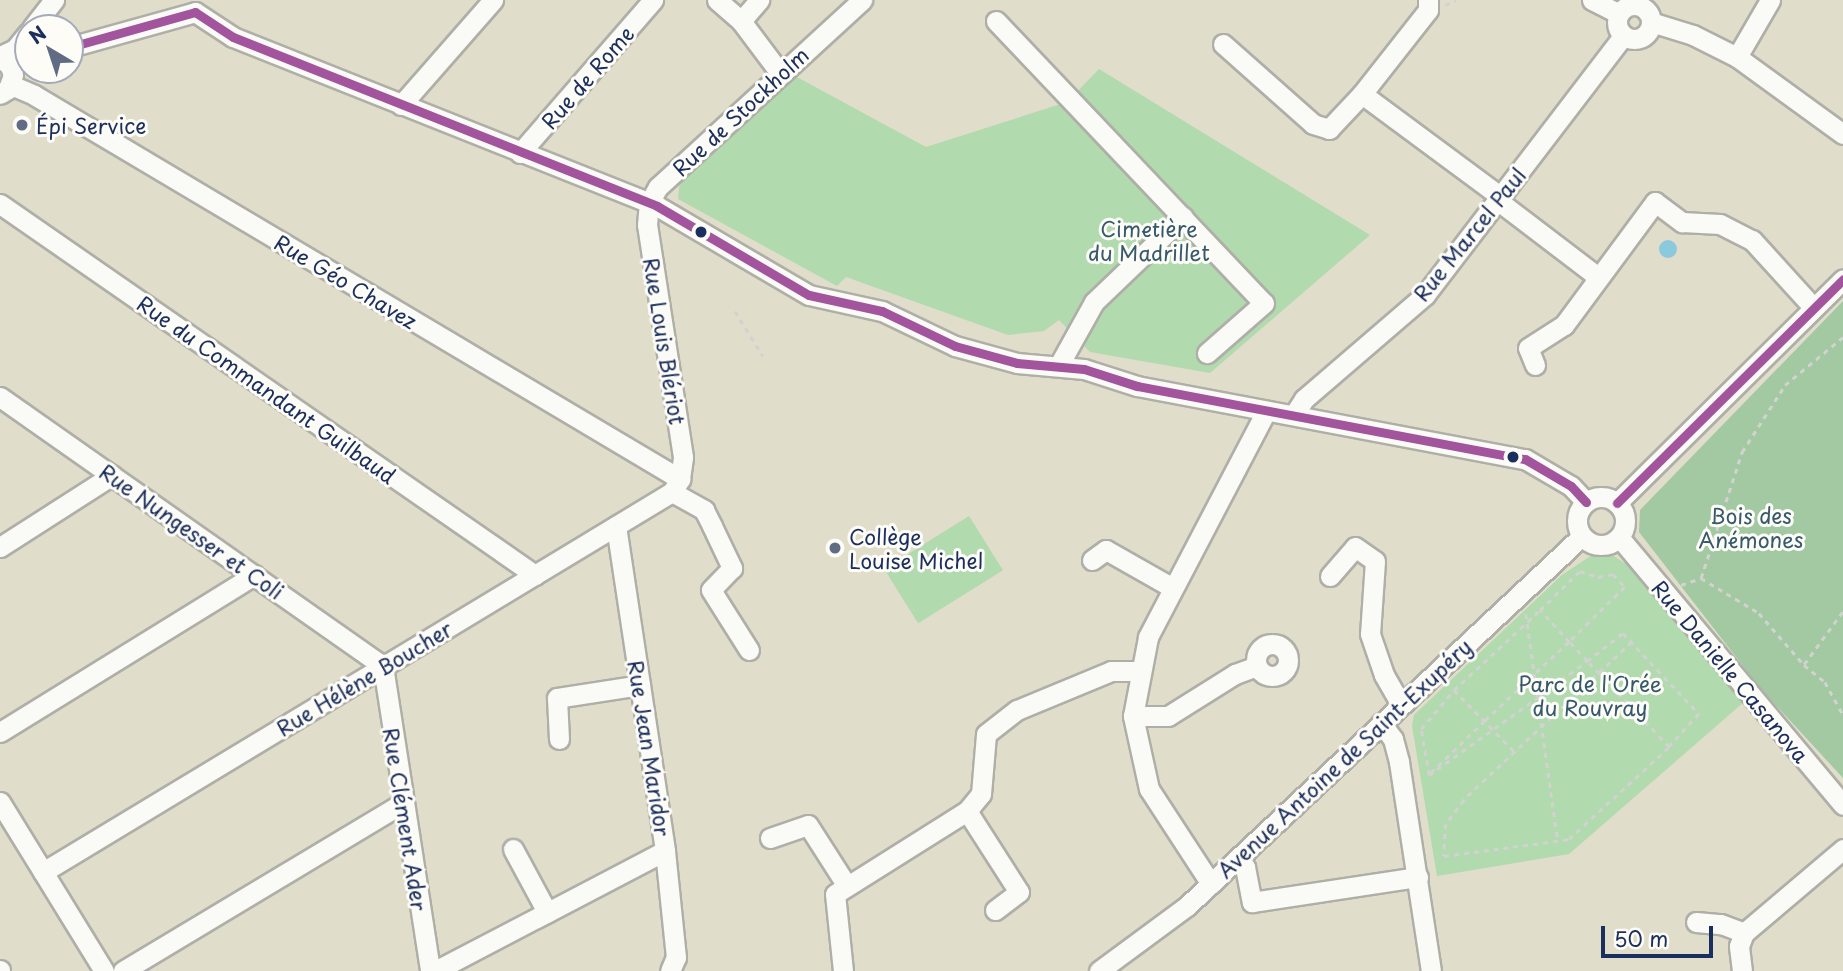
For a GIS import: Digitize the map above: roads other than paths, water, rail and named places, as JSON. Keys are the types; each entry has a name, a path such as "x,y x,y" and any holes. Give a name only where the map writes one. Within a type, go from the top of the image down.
{"street":[{"path":"43,14 54,0"},
{"path":"401,105 493,0"},
{"name":"Rue de Rome","path":"520,153 653,0"},
{"path":"716,0 741,21 780,73"},
{"path":"741,21 759,0"},
{"name":"Rue de Stockholm","path":"649,203 658,187 862,0"},
{"path":"1223,44 1313,124 1329,129 1362,94 1428,10 1428,0"},
{"path":"1592,0 1619,14"},
{"path":"1737,58 1770,0"},
{"path":"84,43 200,6 233,37 649,203 809,295 882,311 955,346 1017,363 1059,365 1104,379 1266,411 1295,413 1525,459 1572,486 1586,502"},
{"path":"1649,10 1643,36 1623,35 1618,27 1619,14 1628,6 1649,10 1737,58 1842,132"},
{"path":"996,21 1264,303 1208,353"},
{"name":"Rue Marcel Paul","path":"1295,413 1304,398 1425,295 1623,35"},
{"path":"8,69 14,52"},
{"name":"Rue Géo Chavez","path":"8,69 34,95 676,485 704,510 732,568 711,590 749,650"},
{"path":"1362,94 1598,277"},
{"path":"1535,365 1528,348 1564,325 1655,202 1673,218 1720,224 1752,240 1813,307"},
{"name":"Rue Louis Blériot","path":"649,203 647,225 683,457 676,485"},
{"name":"Rue du Commandant Guilbaud","path":"0,204 535,575"},
{"path":"1059,365 1094,302 1183,217"},
{"path":"1617,503 1843,279"},
{"name":"Rue Nungesser et Coli","path":"0,397 383,666"},
{"path":"1211,884 1149,789 1133,716 1139,671 1148,637 1171,587 1266,411"},
{"path":"0,547 112,475"},
{"name":"Rue Hélène Boucher","path":"43,872 616,526 676,485"},
{"path":"1603,497 1617,503 1625,523 1619,537 1598,545 1582,536 1576,518 1586,502 1603,497"},
{"name":"Rue Jean Maridor","path":"616,526 665,851 676,957 670,971"},
{"name":"Avenue Antoine de Saint-Exupéry","path":"1099,971 1211,884 1582,536"},
{"name":"Rue Danielle Casanova","path":"1619,537 1843,805"},
{"path":"1330,576 1355,547 1375,561 1370,634 1384,675 1401,704"},
{"path":"1092,559 1106,550 1171,587"},
{"path":"0,732 254,575"},
{"name":"Rue Clément Ader","path":"383,666 403,803 433,971"},
{"path":"1133,716 1168,716 1235,674 1257,666"},
{"path":"843,971 835,894 967,811 981,794 986,734 1004,717 1111,671 1139,671"},
{"path":"559,739 557,698 640,685"},
{"path":"1381,723 1394,739 1431,971"},
{"path":"0,802 104,971"},
{"path":"123,971 403,803"},
{"path":"967,811 1019,892 995,909"},
{"path":"770,838 808,825 847,886"},
{"path":"513,849 547,912"},
{"path":"1742,971 1739,946 1744,933 1843,849"},
{"path":"433,971 665,851"},
{"path":"1238,859 1245,867 1252,902 1418,877"},
{"path":"1696,922 1721,924 1744,933"}],"water":[{"path":"1668,240 1674,243 1677,249 1674,255 1668,258 1662,255 1659,249 1662,243"}],"place":[{"name":"Épi Service","path":"22,125"},
{"name":"Collège Louise Michel","path":"835,548"}],"park label":[{"name":"Cimetière du Madrillet","path":"1149,240"},
{"name":"Bois des Anémones","path":"1751,527"},
{"name":"Parc de l'Orée du Rouvray","path":"1590,695"}]}
